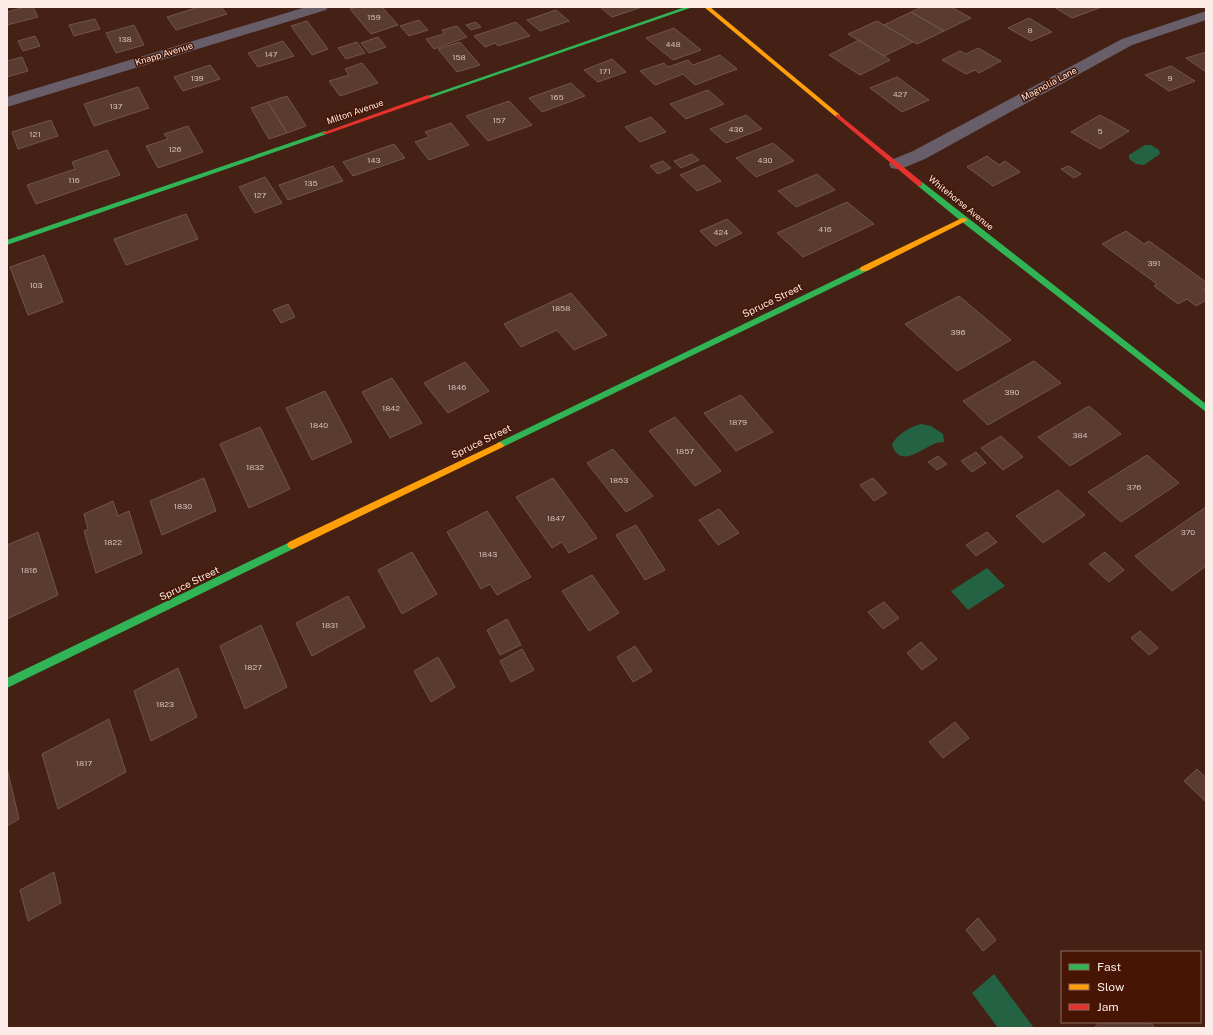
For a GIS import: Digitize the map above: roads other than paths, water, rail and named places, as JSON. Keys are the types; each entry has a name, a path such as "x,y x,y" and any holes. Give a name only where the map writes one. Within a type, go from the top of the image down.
{"street":[{"name":"Knapp Avenue","path":"7,102 321,7"},
{"name":"Milton Avenue","path":"7,243 690,7"},
{"name":"Whitehorse Avenue","path":"707,7 964,220 1206,409"},
{"name":"Magnolia Lane","path":"897,164 919,154 1127,42 1206,15"},
{"name":"Spruce Street","path":"7,683 964,220"}]}
